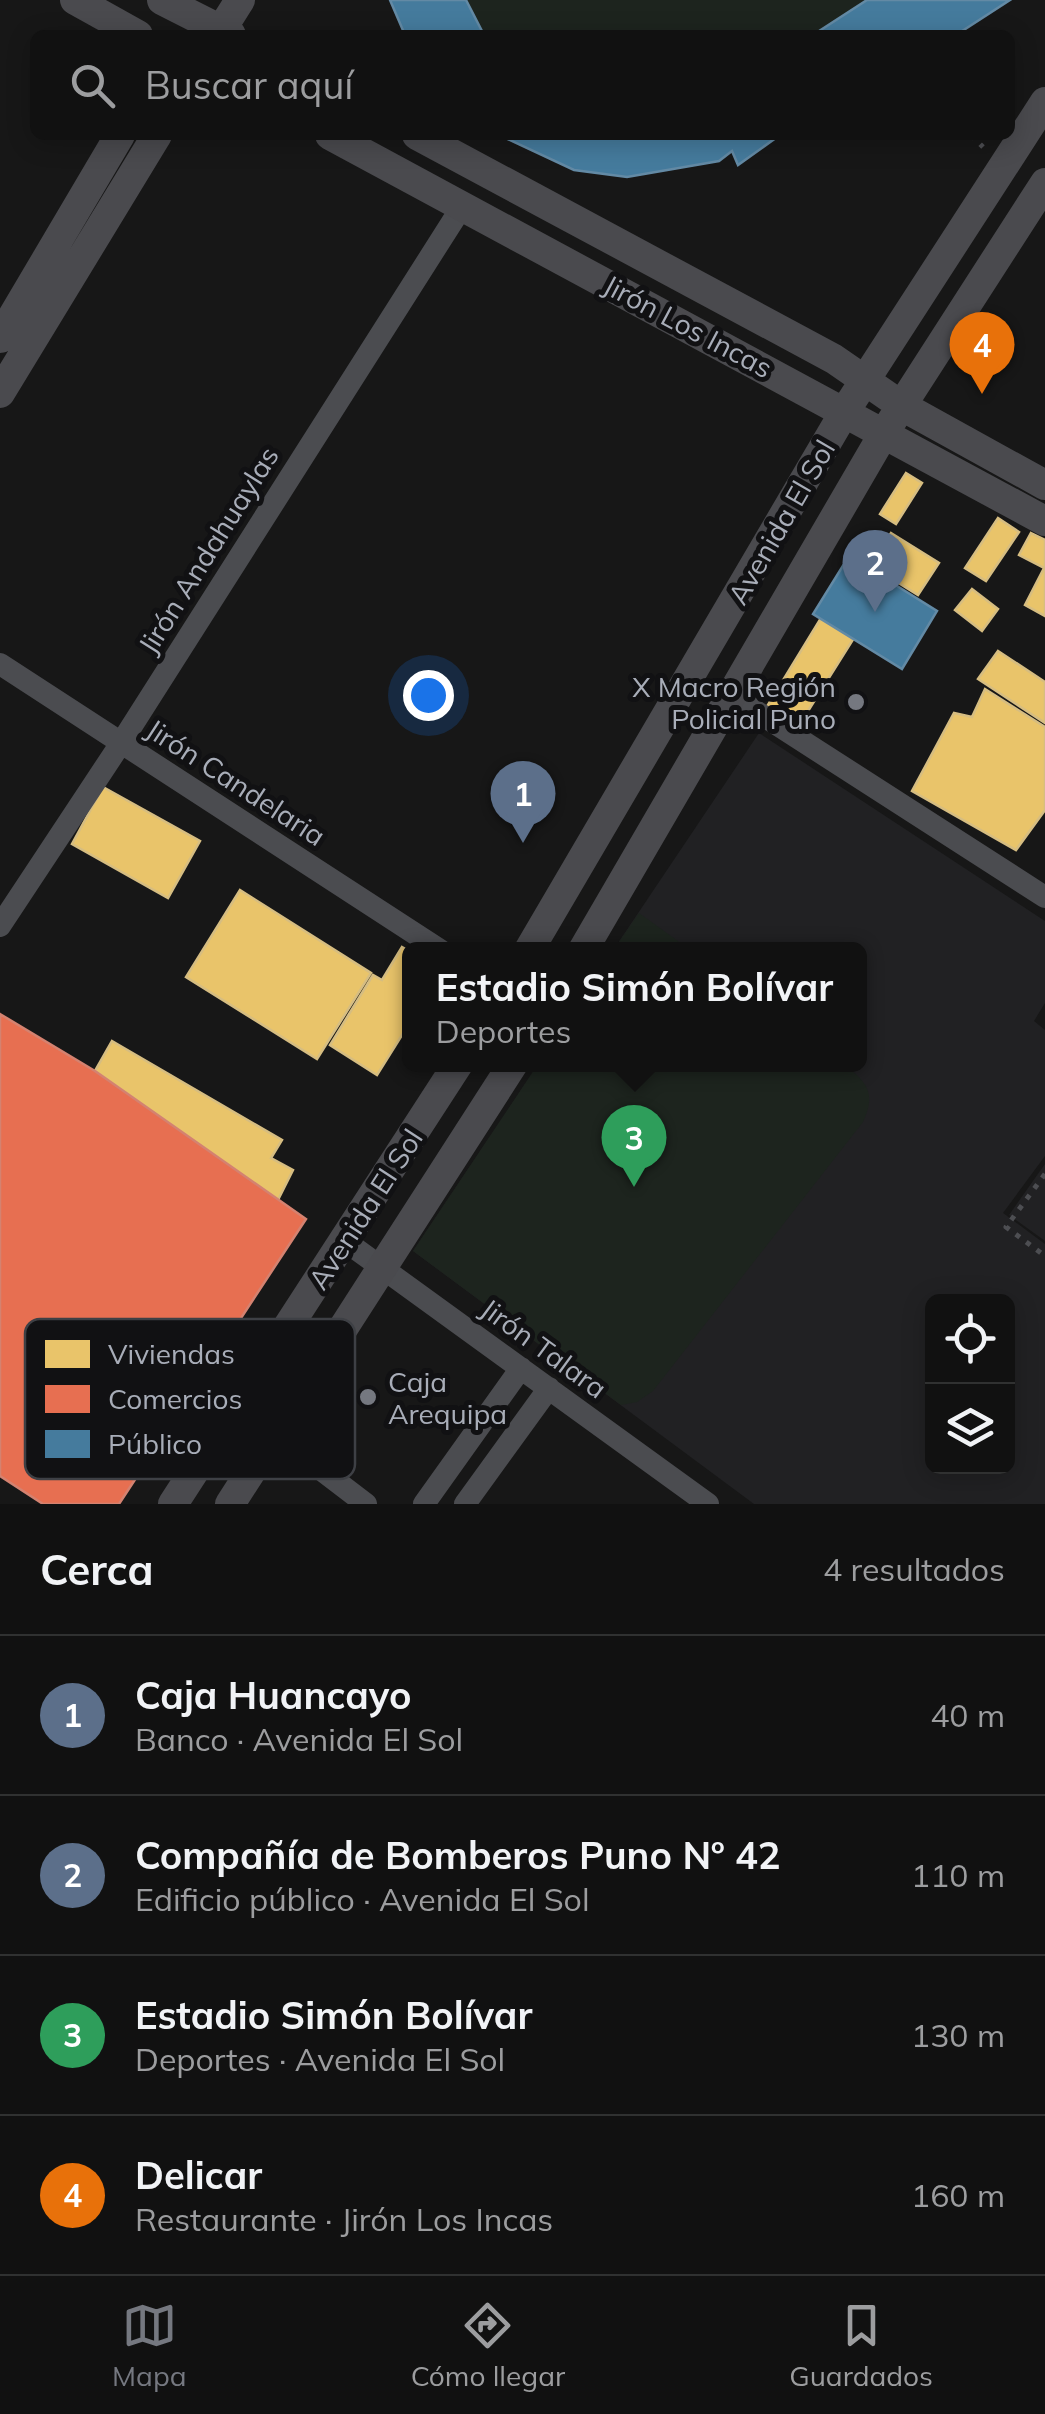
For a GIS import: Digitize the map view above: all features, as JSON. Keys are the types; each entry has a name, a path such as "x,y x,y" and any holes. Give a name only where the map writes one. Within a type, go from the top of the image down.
{"street":[{"path":"75,0 129,30"},
{"path":"162,0 218,30"},
{"path":"225,30 240,0"},
{"name":"Avenida El Sol","path":"534,942 845,411 1045,102"},
{"path":"0,338 117,140"},
{"path":"5,371 155,140"},
{"name":"Jirón Los Incas","path":"339,140 1045,521"},
{"name":"Jirón Los Incas","path":"426,140 834,359 902,406 1045,485"},
{"name":"Avenida El Sol","path":"588,942 884,433 1045,182"},
{"name":"Jirón Andahuaylas","path":"0,926 121,743 462,205"},
{"name":"Jirón Candelaria","path":"0,664 428,942"},
{"path":"748,706 1045,897"},
{"name":"Avenida El Sol","path":"294,1319 453,1072"},
{"name":"Avenida El Sol","path":"352,1319 508,1072"},
{"name":"Jirón Talara","path":"345,1241 548,1388 675,1495 708,1504"},
{"path":"424,1504 521,1368"},
{"path":"465,1504 548,1388"},
{"name":"Avenida El Sol","path":"173,1504 189,1479"},
{"name":"Avenida El Sol","path":"230,1504 247,1479"},
{"path":"333,1479 366,1504"}],"path":[{"path":"975,140 978,144"},
{"path":"1045,1174 1006,1227 1045,1256"}],"shaded area":[{"path":"390,0 1010,0 964,30 403,30"},
{"path":"759,733 1045,921 1045,1003 1034,1021 1045,1030 1045,1156 1003,1213 1045,1244 1045,1504 754,1504 413,1251 533,1072 867,1072 867,942 619,942"},
{"path":"639,913 679,942 619,942"},
{"path":"533,1072 853,1072 867,1089 869,1104 863,1122 653,1391 637,1402 621,1405 413,1251"},
{"path":"1045,1164 1045,1241 1009,1215"}],"building: Viviendas":[{"path":"906,473 922,483 896,524 880,514"},
{"path":"998,518 1019,532 986,581 965,568"},
{"path":"891,533 939,563 918,595 870,565"},
{"path":"1031,533 1045,540 1045,616 1025,605 1044,568 1019,555"},
{"path":"972,589 998,609 982,631 955,610"},
{"path":"821,618 854,638 798,727 766,708"},
{"path":"998,651 1045,682 1045,723 978,679"},
{"path":"985,689 1045,727 1045,810 1016,850 912,791 954,713 972,717"},
{"path":"103,787 200,841 168,898 72,844"},
{"path":"240,890 371,973 317,1059 186,977"},
{"path":"402,947 402,1035 377,1075 330,1045 373,975 382,980"},
{"path":"112,1041 282,1140 271,1158 293,1170 278,1200 95,1071"}],"building: Comercios":[{"path":"0,1014 95,1071 306,1219 240,1319 25,1319 25,1479 135,1479 119,1504 43,1504 0,1476"}],"building: Público":[{"path":"390,0 466,0 481,30 403,30"},
{"path":"867,0 1010,0 964,30 821,30"},
{"path":"510,140 773,140 738,165 732,151 719,161 627,177 574,170"},
{"path":"849,556 937,611 902,669 813,614"}],"place":[{"name":"Delicar","path":"982,394"},
{"name":"Compañía de Bomberos Puno Nº 42","path":"875,612"},
{"name":"X Macro Región Policial Puno","path":"856,702"},
{"name":"Caja Huancayo","path":"523,843"},
{"name":"Estadio Simón Bolívar","path":"634,1187"},
{"name":"Caja Arequipa","path":"368,1397"}]}
